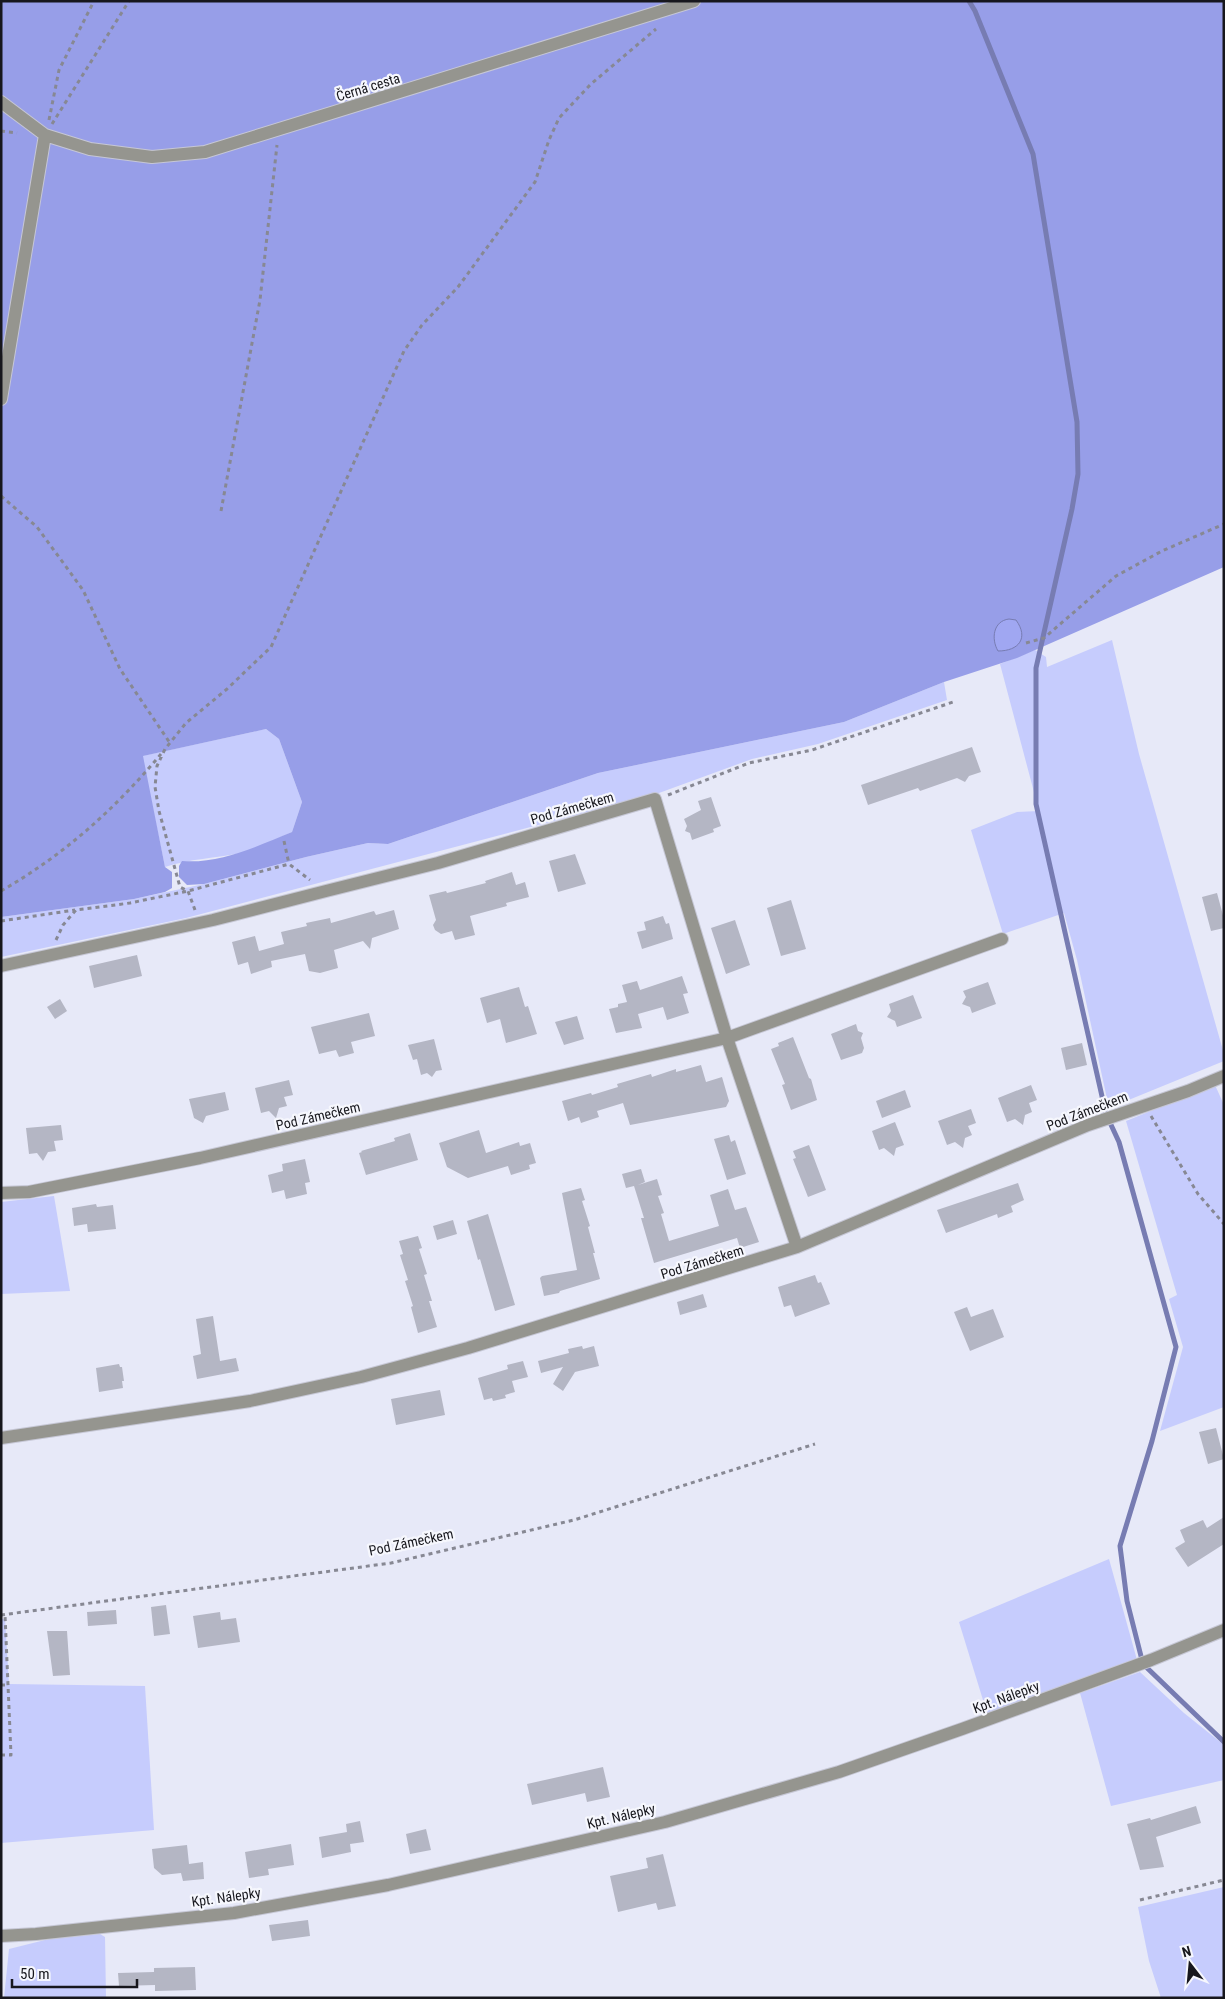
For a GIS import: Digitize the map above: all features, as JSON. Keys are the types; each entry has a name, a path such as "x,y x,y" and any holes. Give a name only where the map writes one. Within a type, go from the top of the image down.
{"street":[{"name":"Černá cesta","path":"1,102 45,135 90,149 152,157 205,152 694,1"},
{"path":"1,399 45,135"},
{"path":"656,799 727,1038 797,1247"},
{"name":"Pod Zámečkem","path":"1,966 200,922 438,863 656,799"},
{"name":"Pod Zámečkem","path":"1,1193 29,1192 200,1158 727,1038 1002,939"},
{"name":"Pod Zámečkem","path":"1,1438 250,1401 361,1377 614,1304 797,1247 1107,1117 1188,1091 1224,1076"},
{"name":"Kpt. Nálepky","path":"1,1936 234,1913 388,1885 665,1822 839,1772 1151,1660 1224,1630"}],"path":[{"path":"45,135 59,70 94,1"},
{"path":"45,135 129,1"},
{"path":"1,891 83,835 131,790 186,723 227,689 271,647 404,351 422,325 458,287 535,182 549,140 560,118 591,84 664,22 669,9"},
{"path":"221,511 260,300 278,129"},
{"path":"1,496 37,527 83,590 120,669 170,743"},
{"path":"1026,643 1044,638 1116,576 1162,551 1224,524"},
{"path":"656,799 749,763 812,750 956,701"},
{"path":"170,743 157,766 155,787 159,810 180,887 188,891 200,922"},
{"path":"284,841 289,864 326,891"},
{"path":"1,921 130,903 188,891 289,864"},
{"path":"49,956 63,925 76,910"},
{"path":"1144,1105 1198,1194 1224,1224"},
{"name":"Pod Zámečkem","path":"3,1615 391,1564 574,1520 815,1444"},
{"path":"1,1756 11,1755 3,1615"},
{"path":"1,1686 8,1685"},
{"path":"1140,1900 1224,1880"}],"shaded area":[{"path":"1,1 1224,1 1224,567 1017,658 944,682 844,722 598,773 388,844 368,843 204,884 187,885 179,877 179,866 182,861 210,860 224,857 292,832 302,802 279,739 266,729 143,756 165,867 172,872 172,888 165,892 134,899 1,917"},
{"path":"1009,619 1016,620 1022,632 1022,638 1012,649 998,651 994,636 995,631 1000,623"},
{"path":"1112,640 1139,754 1224,1054 1224,1061 1109,1108 1077,960 1064,913 1003,934 971,830 1017,812 1039,811 1000,664 1035,650 1046,657 1047,667"},
{"path":"944,682 947,700 818,744 752,759 659,793 186,918 1,957 1,917 134,899 204,884 368,843 388,844 598,773 844,722"},
{"path":"266,729 279,739 302,802 292,832 241,853 193,860 165,867 142,756"},
{"path":"1215,1085 1224,1105 1224,1407 1160,1431 1183,1347 1169,1299 1177,1295 1126,1121"},
{"path":"54,1196 70,1291 1,1294 1,1202"},
{"path":"1109,1559 1137,1660 987,1713 959,1622"},
{"path":"1,1619 5,1619 9,1684 145,1686 154,1830 1,1843"},
{"path":"1140,1672 1184,1713 1224,1745 1224,1780 1111,1806 1080,1693"},
{"path":"1224,1887 1224,1998 1161,1998 1149,1961 1138,1907"},
{"path":"100,1934 105,1937 106,1998 4,1998 9,1949 49,1939"}],"building":[{"path":"972,747 981,772 969,776 965,782 957,778 920,791 918,788 868,805 861,785"},
{"path":"711,797 721,826 713,829 714,832 692,840 690,833 685,831 687,826 684,819 701,810 698,801"},
{"path":"575,854 586,884 558,892 549,861"},
{"path":"512,872 516,885 525,882 529,897 506,903 507,906 470,916 475,935 455,940 452,931 441,934 435,930 433,925 436,920 429,895 446,891 447,893 486,883 485,881"},
{"path":"1217,893 1224,919 1224,928 1211,931 1202,897"},
{"path":"791,900 806,949 781,956 767,908"},
{"path":"394,910 399,929 372,938 370,949 363,941 334,950 338,968 320,973 309,971 305,954 271,961 272,967 251,974 248,962 238,965 232,942 255,936 259,951 284,944 281,932 307,926 306,923 330,918 331,923 374,911 376,915"},
{"path":"663,916 666,924 669,923 673,939 642,949 637,932 646,930 644,922"},
{"path":"735,920 750,965 726,974 711,928"},
{"path":"137,955 142,976 94,988 89,966"},
{"path":"682,976 688,993 683,994 689,1013 667,1020 663,1007 638,1014 642,1028 616,1033 609,1009 627,1002 622,985 637,981 640,990"},
{"path":"988,982 996,1004 972,1013 970,1007 962,1004 966,997 963,991"},
{"path":"519,987 525,1007 528,1006 537,1034 506,1043 500,1019 487,1023 480,998"},
{"path":"913,995 922,1018 897,1027 895,1021 887,1017 891,1011 889,1004"},
{"path":"60,999 67,1011 55,1019 47,1007"},
{"path":"369,1013 375,1036 351,1042 354,1053 339,1057 336,1050 319,1054 311,1027"},
{"path":"577,1016 584,1039 564,1045 555,1022"},
{"path":"856,1024 858,1031 863,1033 861,1038 864,1048 862,1053 841,1060 831,1034"},
{"path":"793,1037 811,1079 817,1100 791,1110 782,1085 785,1084 771,1049 779,1046 778,1043"},
{"path":"434,1039 442,1070 436,1071 432,1077 427,1073 421,1075 417,1059 413,1060 408,1045"},
{"path":"1082,1043 1087,1065 1066,1070 1061,1048"},
{"path":"701,1065 706,1082 722,1077 729,1101 726,1107 630,1125 623,1103 597,1111 599,1117 581,1123 579,1117 568,1121 562,1101 591,1093 592,1095 618,1087 617,1084 651,1074 652,1077 676,1069 676,1072"},
{"path":"289,1080 293,1095 284,1097 287,1106 279,1108 276,1118 269,1111 261,1113 255,1088"},
{"path":"1031,1085 1037,1100 1029,1103 1032,1112 1025,1115 1023,1125 1015,1119 1007,1122 998,1098"},
{"path":"905,1090 911,1107 882,1118 876,1101"},
{"path":"225,1092 229,1110 206,1116 203,1123 194,1118 189,1099"},
{"path":"971,1109 976,1123 968,1126 972,1135 965,1138 963,1148 955,1142 947,1145 938,1121"},
{"path":"895,1122 904,1145 896,1148 894,1156 884,1148 879,1150 872,1131"},
{"path":"61,1125 63,1140 54,1141 56,1151 48,1152 43,1161 37,1153 29,1154 26,1128"},
{"path":"479,1130 486,1153 519,1142 520,1146 530,1143 536,1163 529,1165 530,1169 511,1175 508,1166 468,1178 447,1167 439,1143"},
{"path":"410,1133 418,1160 366,1175 359,1153 361,1151 395,1141 394,1138"},
{"path":"729,1135 731,1142 735,1140 746,1174 727,1180 714,1139"},
{"path":"809,1145 826,1190 808,1197 793,1159 796,1158 793,1151"},
{"path":"305,1159 310,1182 305,1183 307,1194 286,1199 284,1190 272,1193 268,1175 283,1171 282,1164"},
{"path":"641,1169 645,1182 638,1185 657,1179 662,1195 658,1196 664,1213 661,1214 669,1241 719,1226 710,1195 728,1189 735,1210 746,1207 759,1242 740,1248 737,1238 654,1263 641,1218 644,1218 634,1186 626,1188 622,1174"},
{"path":"1018,1183 1024,1200 1011,1206 1013,1212 998,1218 997,1214 946,1233 937,1210"},
{"path":"581,1188 585,1200 582,1201 590,1226 588,1227 600,1279 544,1296 540,1278 542,1276 577,1270 562,1193"},
{"path":"96,1204 97,1207 113,1205 116,1229 88,1232 87,1224 74,1226 72,1208"},
{"path":"488,1214 515,1305 495,1311 467,1221"},
{"path":"453,1220 457,1234 437,1240 433,1226"},
{"path":"418,1236 422,1248 419,1249 427,1274 424,1275 432,1301 429,1301 437,1327 418,1333 411,1307 413,1306 405,1281 408,1280 400,1255 403,1254 399,1241"},
{"path":"815,1275 818,1283 821,1282 830,1304 795,1317 791,1305 784,1307 778,1287"},
{"path":"703,1294 707,1307 680,1315 677,1302"},
{"path":"967,1307 971,1317 993,1309 1004,1337 970,1351 954,1312"},
{"path":"213,1316 220,1361 236,1358 239,1371 197,1379 193,1356 201,1354 196,1319"},
{"path":"582,1346 583,1349 594,1346 599,1366 575,1372 563,1391 553,1384 563,1367 541,1373 538,1361 569,1353 568,1349"},
{"path":"523,1361 528,1377 512,1381 515,1392 505,1395 506,1398 493,1401 492,1398 484,1400 478,1378 508,1369 507,1365"},
{"path":"119,1364 122,1367 123,1388 99,1392 96,1368"},
{"path":"440,1390 445,1415 396,1425 391,1399"},
{"path":"1216,1428 1224,1459 1208,1464 1199,1432"},
{"path":"1224,1517 1224,1544 1188,1567 1175,1548 1185,1542 1180,1530 1203,1520 1207,1528"},
{"path":"166,1605 170,1634 154,1636 151,1607"},
{"path":"116,1610 117,1624 88,1626 87,1612"},
{"path":"220,1612 221,1620 236,1618 240,1642 198,1648 193,1616"},
{"path":"47,1631 67,1631 70,1675 53,1676"},
{"path":"603,1767 610,1797 587,1802 585,1793 532,1805 527,1784"},
{"path":"1196,1806 1201,1823 1156,1837 1164,1867 1140,1870 1127,1824 1150,1818 1151,1820"},
{"path":"360,1821 364,1842 350,1844 351,1852 322,1858 319,1837 347,1832 346,1824"},
{"path":"426,1829 431,1850 410,1854 406,1834"},
{"path":"291,1844 294,1865 268,1869 269,1875 249,1878 245,1852"},
{"path":"187,1845 189,1864 203,1862 204,1879 183,1881 181,1873 162,1875 154,1868 152,1849"},
{"path":"663,1854 676,1906 658,1910 656,1903 618,1912 610,1876 648,1868 646,1858"},
{"path":"308,1920 310,1936 272,1941 269,1925"},
{"path":"195,1967 196,1990 155,1991 155,1985 119,1986 118,1973 154,1972 154,1968"}],"waterway":[{"path":"969,1 975,11 1033,154 1077,422 1078,474 1072,509 1036,668 1036,804 1106,1114 1119,1142 1176,1347 1152,1441 1120,1546 1127,1601 1143,1664 1224,1742"}]}
